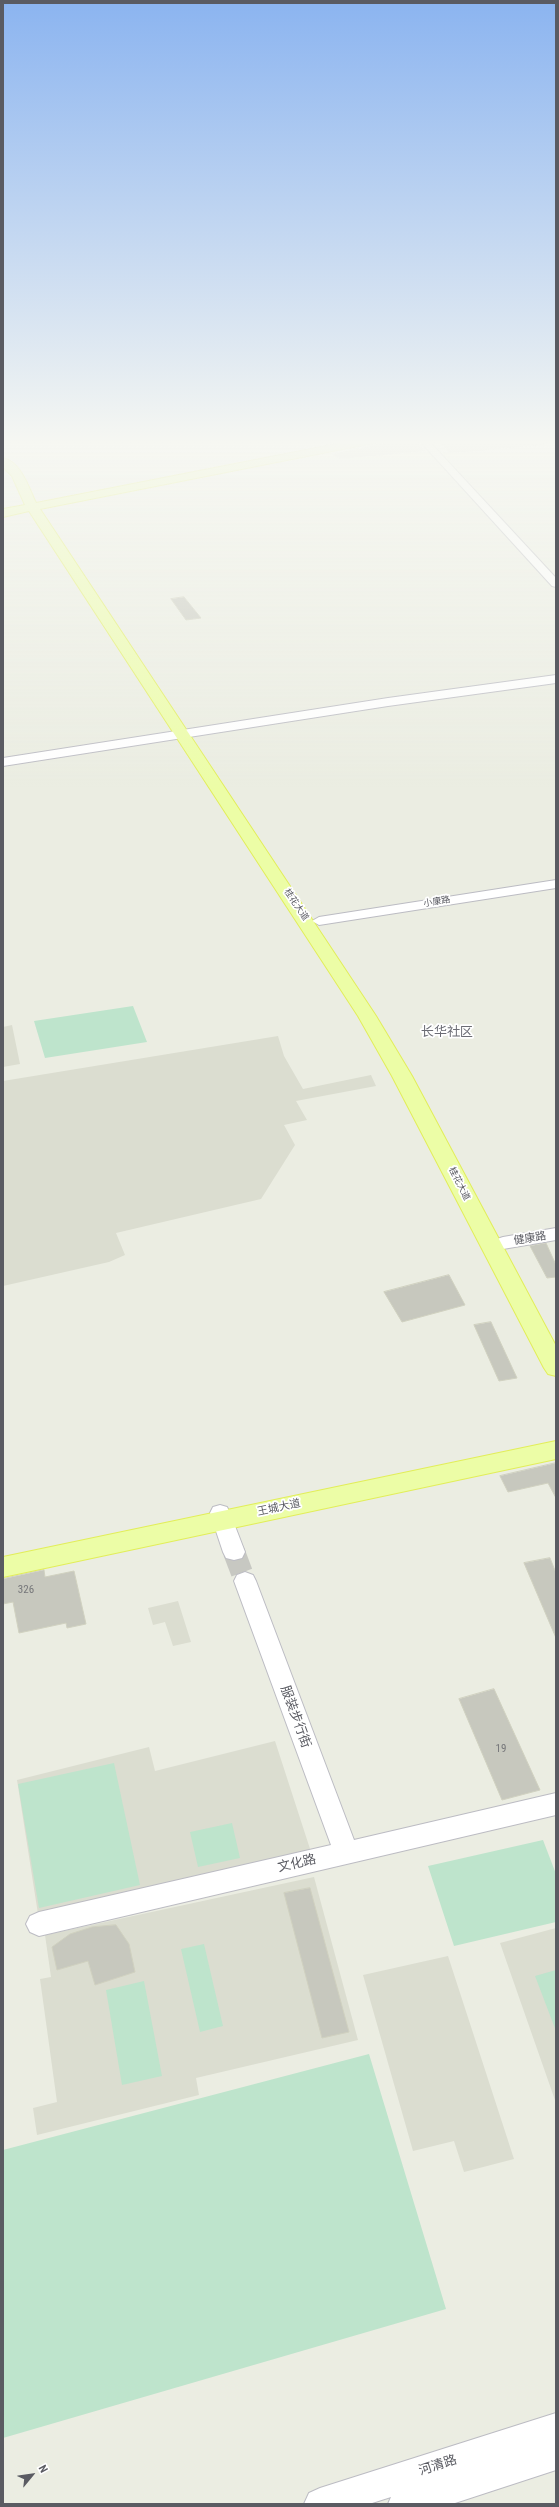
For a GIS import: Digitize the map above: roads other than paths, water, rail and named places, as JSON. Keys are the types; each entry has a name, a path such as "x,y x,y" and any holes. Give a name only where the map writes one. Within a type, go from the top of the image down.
{"main road":[{"name":"桂花大道","path":"68,556 300,910 367,1016 402,1076 556,1368"},
{"name":"桂花大道","path":"184,734 319,921 414,1074 556,1340"},
{"name":"王城大道","path":"3,1559 556,1442"},
{"name":"王城大道","path":"3,1567 556,1450"}],"street":[{"path":"530,556 556,584"},
{"path":"536,556 556,577"},
{"path":"3,762 556,679"},
{"path":"3,765 184,734 556,683"},
{"name":"小康路","path":"319,921 508,890 556,884"},
{"name":"健康路","path":"503,1243 556,1234"},
{"path":"220,1513 234,1552"},
{"name":"服装步行街","path":"245,1581 346,1852"},
{"name":"文化路","path":"39,1924 556,1804"},
{"name":"河清路","path":"320,2504 556,2428"},
{"path":"404,2504 556,2454"}],"tunnel":[{"path":"234,1552 245,1581"}],"district":[{"name":"长华社区","path":"447,1033"}]}
